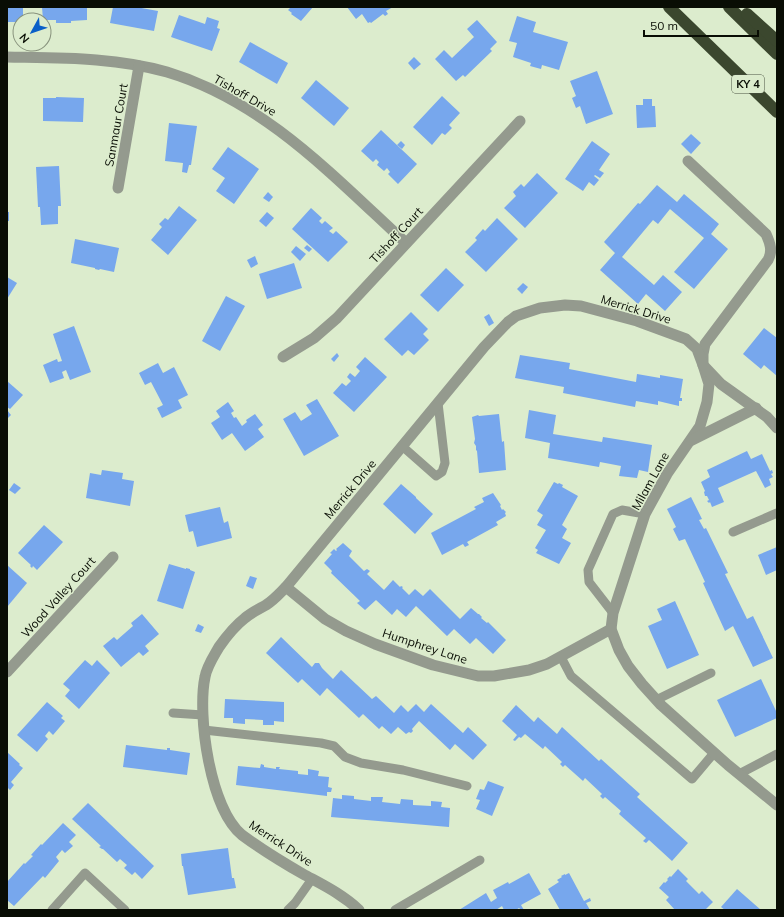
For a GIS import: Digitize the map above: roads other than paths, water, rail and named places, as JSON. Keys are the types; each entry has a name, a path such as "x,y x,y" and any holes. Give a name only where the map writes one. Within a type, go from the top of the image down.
{"highway":[{"name":"KY 4","path":"669,7 777,112"},
{"path":"729,7 777,54"},
{"path":"739,7 777,41"},
{"path":"719,55 777,120"}],"street":[{"name":"Tishoff Drive","path":"7,57 92,59 139,66 166,72 210,88 227,96 272,124 330,173 406,243"},
{"name":"Sanmaur Court","path":"118,188 139,66"},
{"name":"Tishoff Court","path":"283,357 314,338 337,318 520,122"},
{"name":"Milam Lane","path":"688,161 766,234 771,248 771,254 705,344 703,365 709,384 707,402 700,426 667,474 645,514 613,613 611,629 619,650 628,666 656,700 714,753 777,805"},
{"name":"Merrick Drive","path":"359,910 339,893 312,879 262,849 240,833 233,825 219,801 211,775 204,730 203,702 205,676 212,659 221,645 245,618 267,604 286,586 484,347 508,322 516,316 540,308 565,305 581,306 637,322 686,339 696,349 703,365 721,384 768,417 777,428"},
{"path":"691,440 756,408"},
{"name":"Wood Valley Court","path":"7,672 113,557"},
{"name":"Humphrey Lane","path":"286,586 325,619 346,631 375,644 433,665 478,676 494,676 529,670 547,664 611,629"}],"lane":[{"path":"402,446 436,476 442,472 445,463 438,403"},
{"path":"613,613 589,582 588,570 613,514 622,510 645,514"},
{"path":"733,532 777,513"},
{"path":"561,657 571,676 692,779 714,753"},
{"path":"656,700 711,673"},
{"path":"173,713 203,715"},
{"path":"204,730 321,743 334,746 344,757 361,763 403,770 468,786"},
{"path":"739,774 777,754"},
{"path":"395,910 480,860"},
{"path":"52,910 85,873 125,910"},
{"path":"295,908 312,879"}]}
